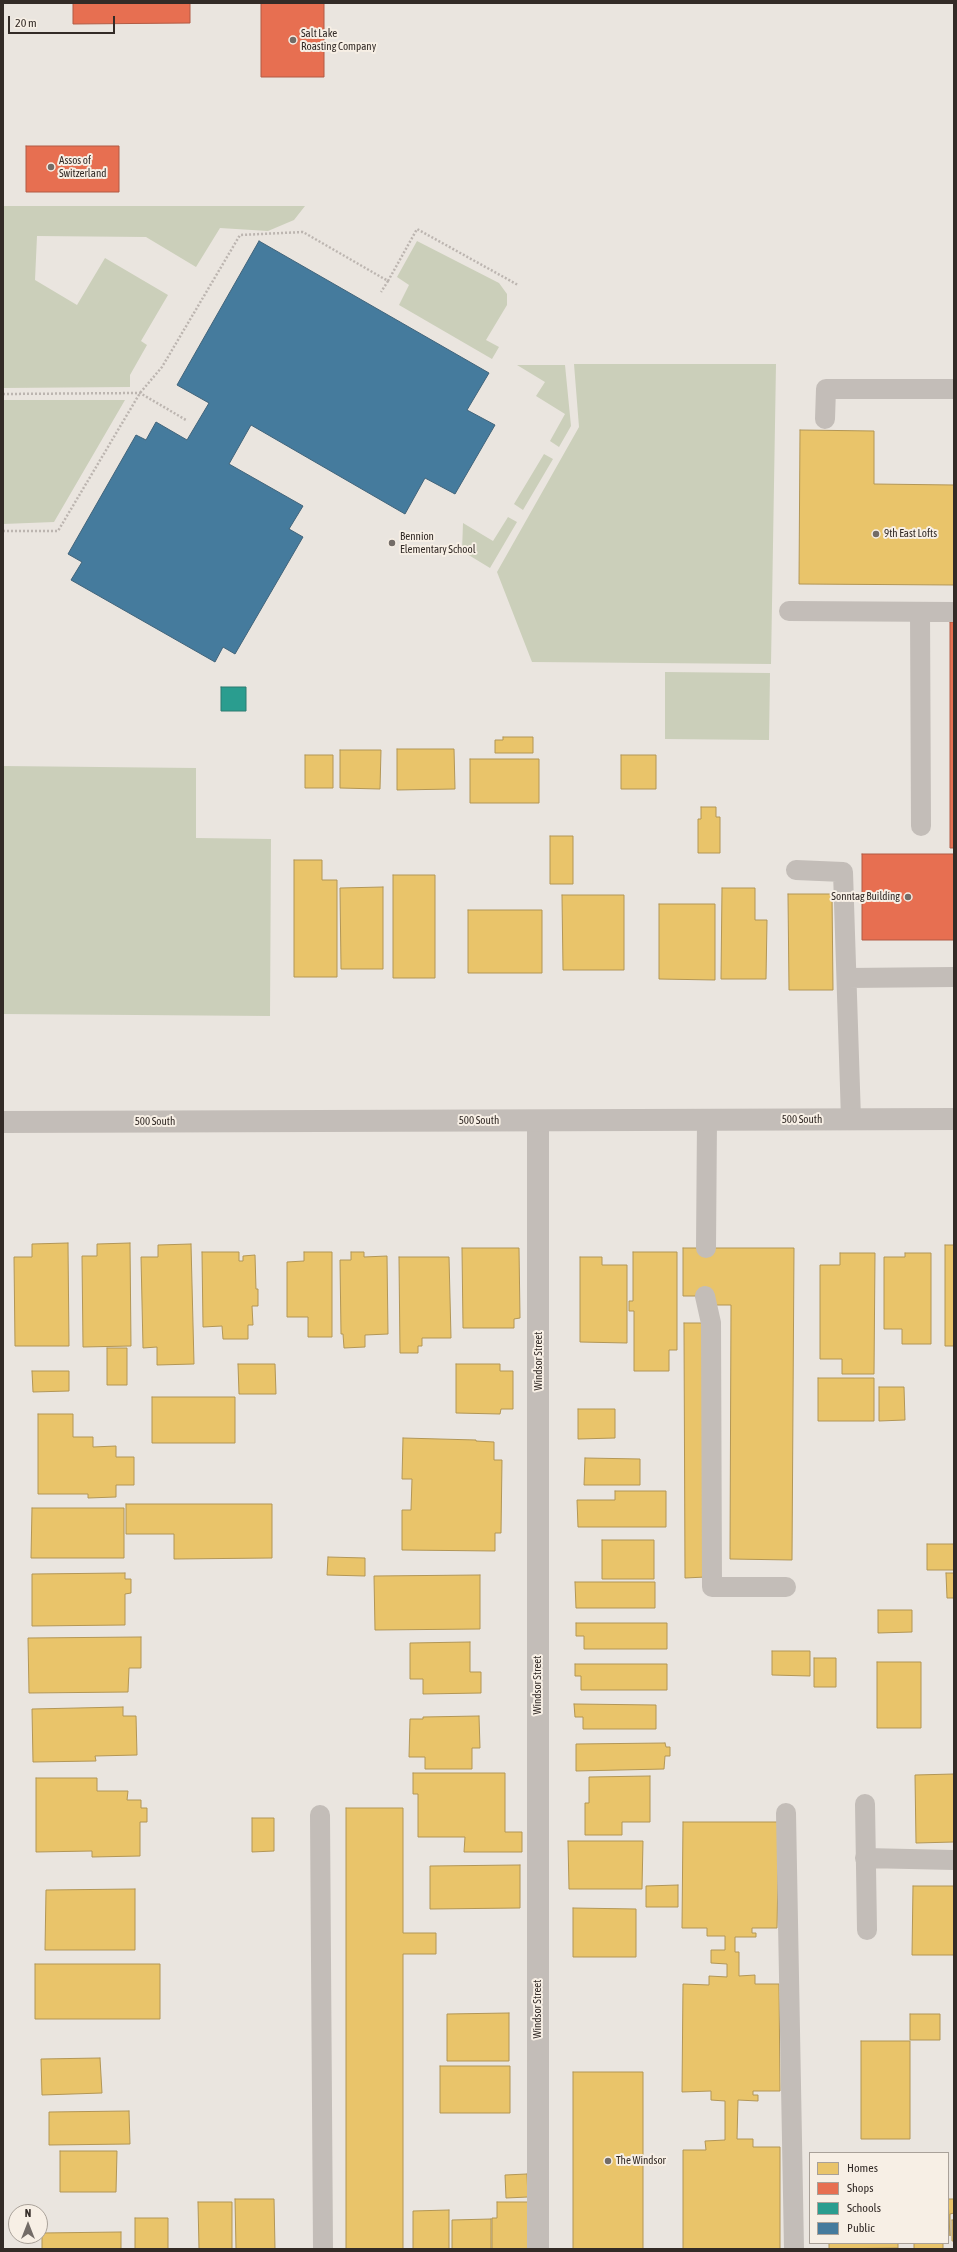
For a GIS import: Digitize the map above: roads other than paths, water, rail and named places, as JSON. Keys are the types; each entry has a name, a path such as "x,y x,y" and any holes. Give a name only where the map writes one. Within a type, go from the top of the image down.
{"street":[{"name":"500 South","path":"3,1122 954,1119"},
{"name":"Windsor Street","path":"538,1120 538,2249"}],"lane":[{"path":"825,420 826,389 954,389"},
{"path":"789,611 954,612"},
{"path":"920,612 922,826"},
{"path":"796,870 843,872 852,1119"},
{"path":"847,978 954,977"},
{"path":"706,1248 707,1120"},
{"path":"705,1296 711,1322 712,1588 786,1587"},
{"path":"865,1804 867,1930"},
{"path":"786,1813 794,2249"},
{"path":"320,1815 323,2249"},
{"path":"866,1858 954,1860"}],"place":[{"name":"Salt Lake Roasting Company","path":"293,40"},
{"name":"Assos of Switzerland","path":"51,167"},
{"name":"9th East Lofts","path":"876,534"},
{"name":"Bennion Elementary School","path":"392,543"},
{"name":"Sonntag Building","path":"908,897"},
{"name":"The Windsor","path":"608,2161"}]}
